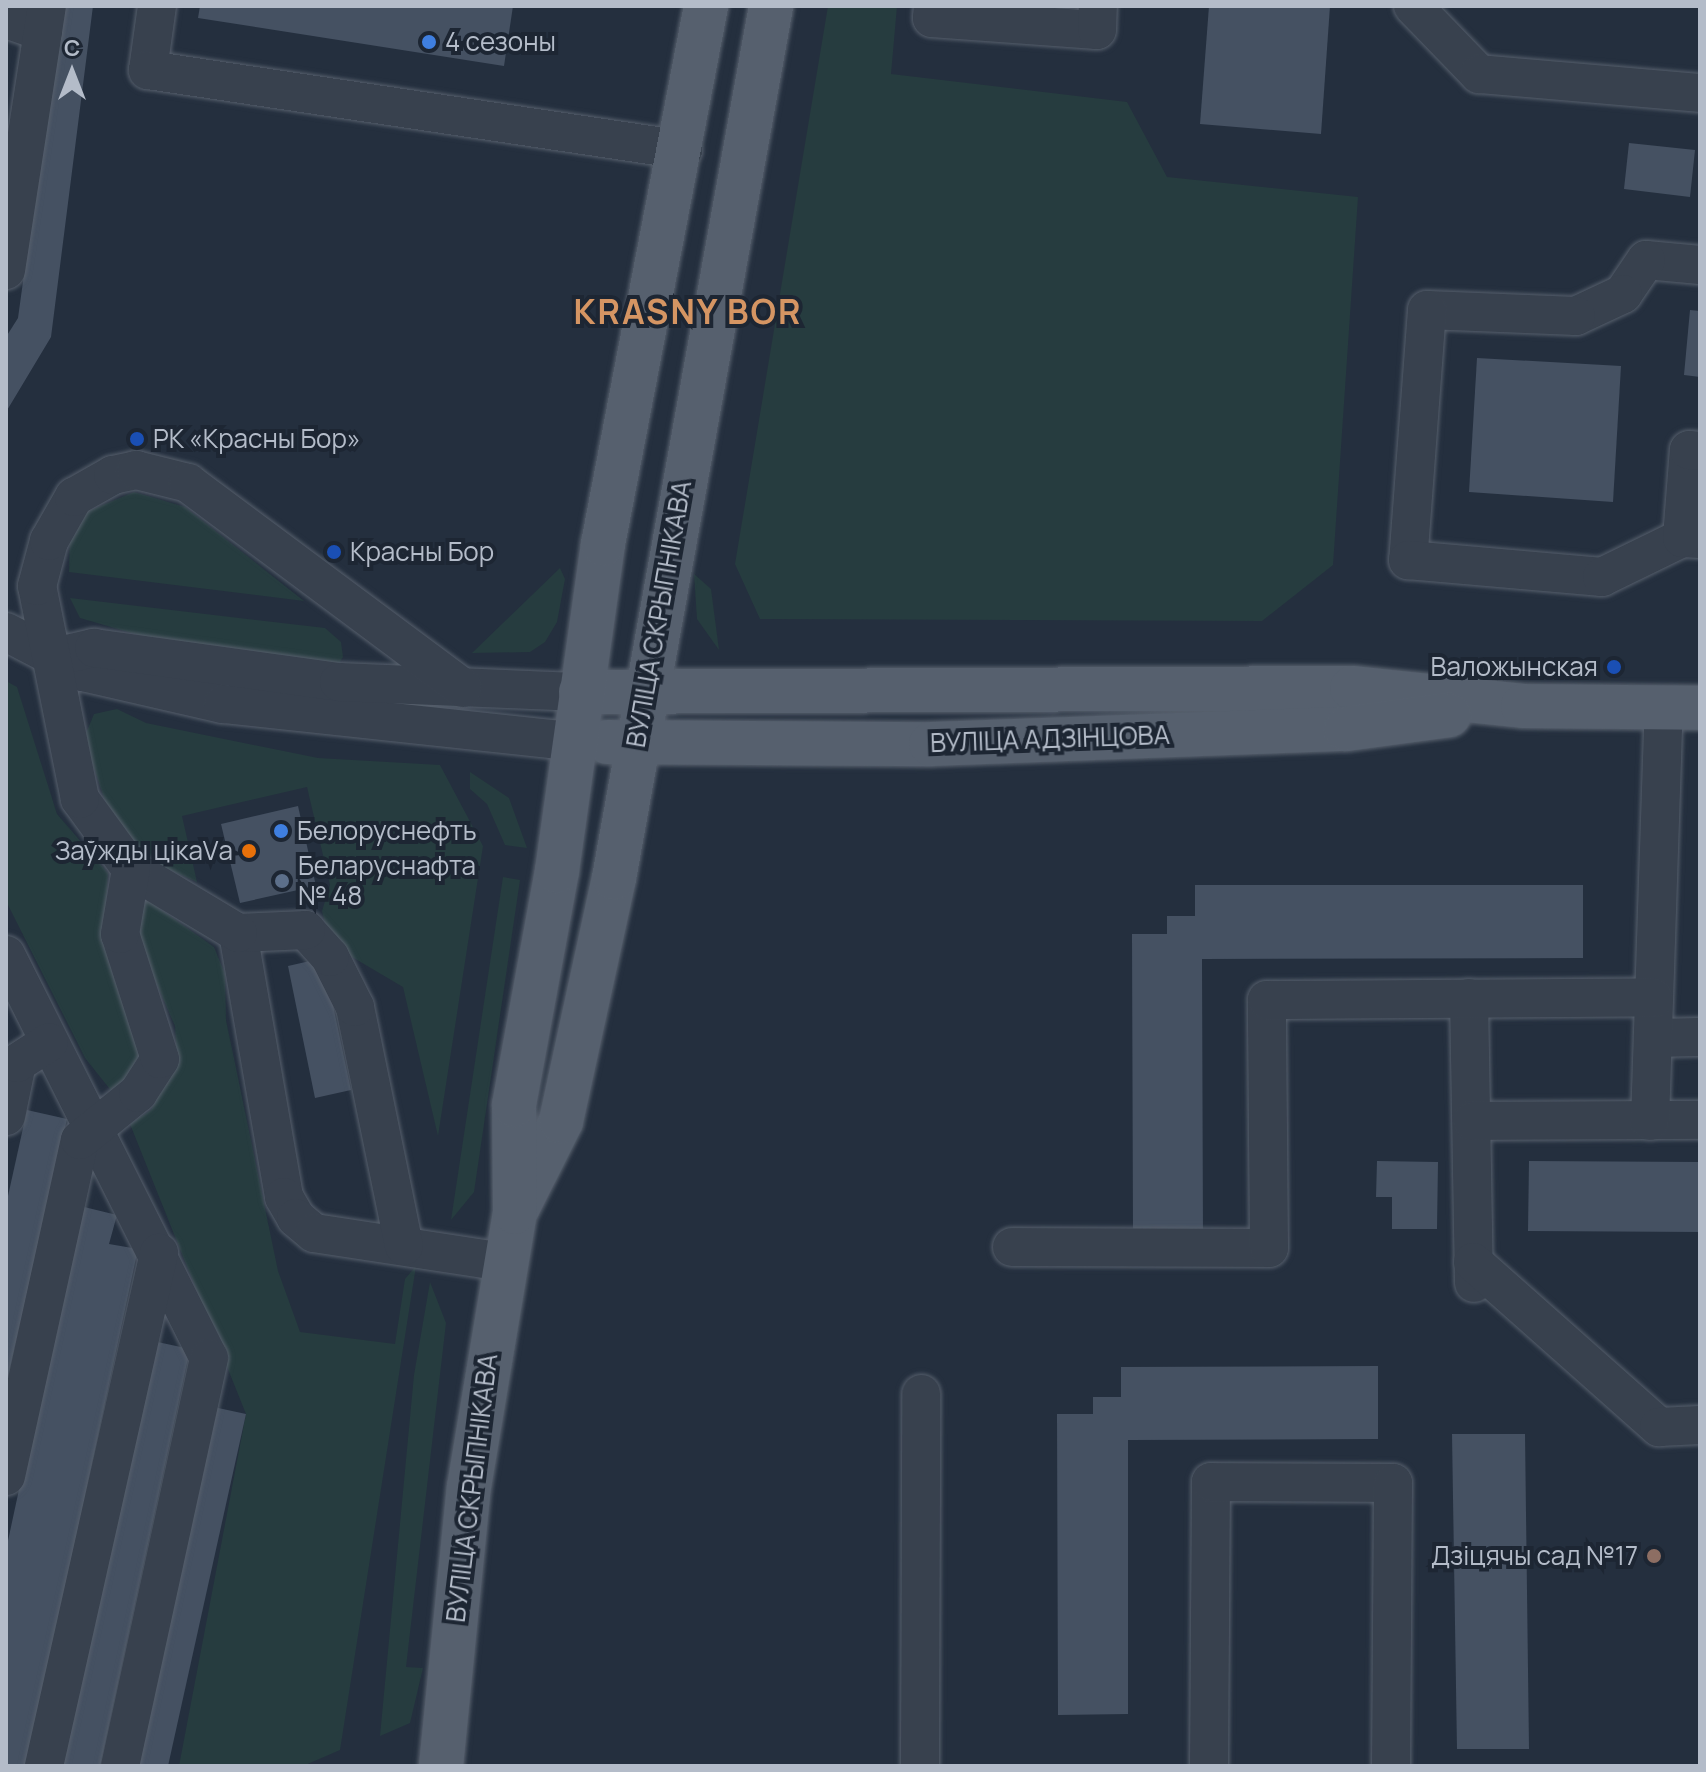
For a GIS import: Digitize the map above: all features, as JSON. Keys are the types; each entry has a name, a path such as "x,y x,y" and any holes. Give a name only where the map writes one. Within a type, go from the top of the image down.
{"main road":[{"name":"ВУЛІЦА СКРЫПНІКАВА","path":"515,1212 514,1105 576,742 603,544 683,150 706,6"},
{"name":"ВУЛІЦА СКРЫПНІКАВА","path":"441,1766 469,1487 503,1262 515,1212 561,1121 637,742 771,6"},
{"name":"ВУЛІЦА АДЗІНЦОВА","path":"581,692 1352,688 1523,706 1682,707"},
{"name":"ВУЛІЦА АДЗІНЦОВА","path":"576,742 931,744 1346,729 1523,706"}],"street":[{"path":"157,6 148,70 683,150"},
{"path":"933,6 932,18 1097,30 1098,6"},
{"path":"1413,6 1479,74 1700,93"},
{"path":"6,19 45,19 16,135 8,246"},
{"path":"1700,265 1646,260 1623,294 1576,316 1427,310 1408,560 1602,577 1691,539 1689,450 1700,451"},
{"path":"404,1246 355,1007 330,957 306,930 238,933 131,869 80,799 56,652 37,586 61,513 88,485 136,470 212,497 463,688"},
{"path":"6,632 56,652 83,672 223,704 576,742"},
{"path":"56,652 94,648 223,670 463,688 581,692"},
{"path":"1650,1121 1654,997 1682,707"},
{"path":"6,1476 80,1140 138,1093 160,1059 120,934 131,869"},
{"path":"238,933 290,1207 314,1233 503,1262"},
{"path":"6,955 49,1042 96,1125 209,1358 120,1766"},
{"path":"1012,1247 1269,1248 1267,1000 1654,997"},
{"path":"1469,998 1474,1272 1659,1427 1700,1425"},
{"path":"1653,1038 1700,1037"},
{"path":"6,1116 12,1062 49,1042"},
{"path":"1472,1121 1700,1120"},
{"path":"44,1766 159,1253"},
{"path":"920,1766 921,1394"},
{"path":"1209,1766 1211,1482 1224,1482 1393,1483 1391,1766"}],"green space":[{"path":"828,6 897,6 891,74 1127,102 1167,177 1358,197 1333,565 1262,621 760,619 735,564"},
{"path":"134,492 185,507 304,601 69,572 70,533 86,512"},
{"path":"560,568 565,579 557,622 545,642 530,652 472,653"},
{"path":"694,574 711,589 719,650 697,619"},
{"path":"70,598 325,628 341,642 343,657 337,666 180,647 80,618"},
{"path":"6,681 17,687 57,814 108,873 104,945 142,1061 113,1093 85,1058 6,901"},
{"path":"117,709 146,723 318,758 440,765 483,846 438,1136 403,987 330,944 322,911 330,885 307,787 182,816 197,882 163,867 112,822 84,738 94,714"},
{"path":"470,772 509,798 527,848 505,845 487,804 470,789"},
{"path":"503,877 520,880 474,1192 451,1220"},
{"path":"146,899 214,947 225,974 226,1020 278,1271 300,1332 395,1344 405,1279 416,1266 340,1750 303,1766 179,1766 246,1414 130,1124 151,1110 177,1062 175,1026 140,946 138,917"},
{"path":"430,1282 446,1323 406,1667 423,1668 410,1723 380,1736 414,1375"}],"building":[{"path":"61,6 93,6 51,337 6,412 6,337 18,318"},
{"name":"4 сезоны","path":"200,6 513,6 504,66 198,18"},
{"path":"1209,6 1330,6 1321,134 1200,124"},
{"path":"1629,143 1695,150 1690,197 1624,189"},
{"path":"1690,310 1700,311 1700,377 1684,375"},
{"path":"1477,358 1621,366 1613,502 1469,492"},
{"path":"298,806 316,886 240,903 221,824"},
{"path":"1195,885 1583,885 1583,958 1202,959 1203,1234 1133,1234 1132,934 1167,934 1167,916 1195,916"},
{"path":"323,958 351,1090 315,1098 288,966"},
{"path":"27,1110 67,1119 7,1380 6,1205"},
{"path":"1377,1161 1438,1162 1437,1229 1392,1229 1392,1197 1376,1197"},
{"path":"1529,1161 1700,1162 1700,1232 1528,1231"},
{"path":"80,1206 117,1215 109,1244 138,1249 27,1766 6,1766 6,1550"},
{"path":"153,1341 190,1349 100,1766 61,1766"},
{"path":"1378,1366 1378,1439 1128,1440 1128,1714 1058,1715 1057,1414 1093,1414 1093,1397 1121,1397 1121,1367"},
{"path":"209,1406 246,1414 168,1766 132,1766"},
{"path":"1452,1434 1525,1434 1529,1749 1457,1749"}],"place":[{"name":"4 сезоны","path":"429,42"},
{"name":"РК «Красны Бор»","path":"137,439"},
{"name":"Красны Бор","path":"334,552"},
{"name":"Валожынская","path":"1614,667"},
{"name":"Белоруснефть","path":"281,831"},
{"name":"Заўжды цікаVа","path":"249,851"},
{"name":"Беларуснафта № 48","path":"282,881"},
{"name":"Дзіцячы сад №17","path":"1654,1556"}],"district":[{"name":"KRASNY BOR","path":"688,312"}]}
